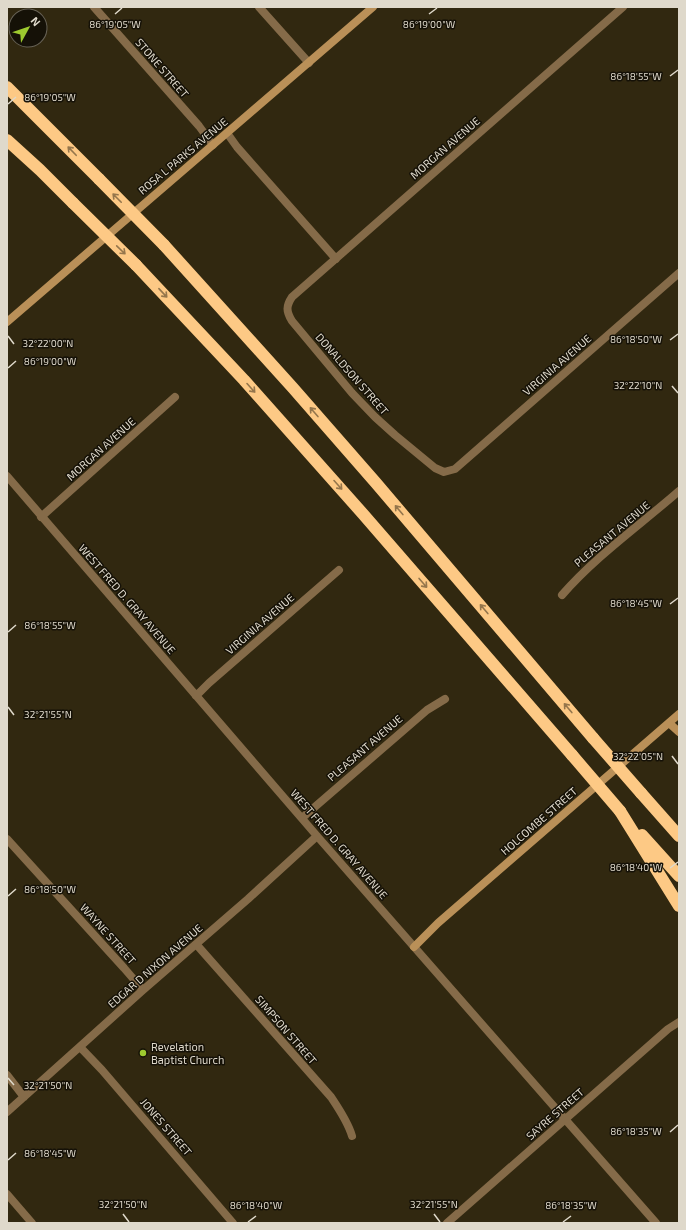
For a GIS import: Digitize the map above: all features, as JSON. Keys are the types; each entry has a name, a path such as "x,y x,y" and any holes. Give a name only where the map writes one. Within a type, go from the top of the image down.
{"highway":[{"path":"7,87 164,246 293,388 679,836"},
{"path":"7,140 40,170 136,265 244,380 358,508 620,811 679,876"},
{"path":"641,792 679,823"},
{"path":"620,811 679,906"}],"street":[{"name":"STONE STREET","path":"94,7 213,145"},
{"path":"259,7 309,63"},
{"name":"ROSA L PARKS AVENUE","path":"7,322 373,7"},
{"name":"MORGAN AVENUE","path":"287,309 292,297 623,7"},
{"path":"227,134 336,259"},
{"name":"VIRGINIA AVENUE","path":"449,471 455,469 679,273"},
{"name":"DONALDSON STREET","path":"287,309 292,321 352,393 375,417 394,435 435,468 444,472 449,471"},
{"name":"MORGAN AVENUE","path":"41,517 175,397"},
{"name":"WEST FRED D. GRAY AVENUE","path":"7,476 317,836 656,1223"},
{"name":"PLEASANT AVENUE","path":"562,596 576,579 679,491"},
{"name":"VIRGINIA AVENUE","path":"196,696 339,570"},
{"name":"PLEASANT AVENUE","path":"302,818 427,710 446,699"},
{"name":"HOLCOMBE STREET","path":"414,947 444,918 679,714"},
{"path":"669,722 679,732"},
{"name":"EDGAR D NIXON AVENUE","path":"7,1112 317,836"},
{"name":"WAYNE STREET","path":"7,839 143,990"},
{"name":"SIMPSON STREET","path":"196,944 331,1097 347,1124 352,1136"},
{"name":"SAYRE STREET","path":"447,1223 668,1029 679,1022"},
{"name":"JONES STREET","path":"80,1047 102,1070 233,1223"},
{"path":"7,1075 24,1097"},
{"path":"7,1194 32,1223"}],"place":[{"name":"Revelation Baptist Church","path":"143,1053"}]}
